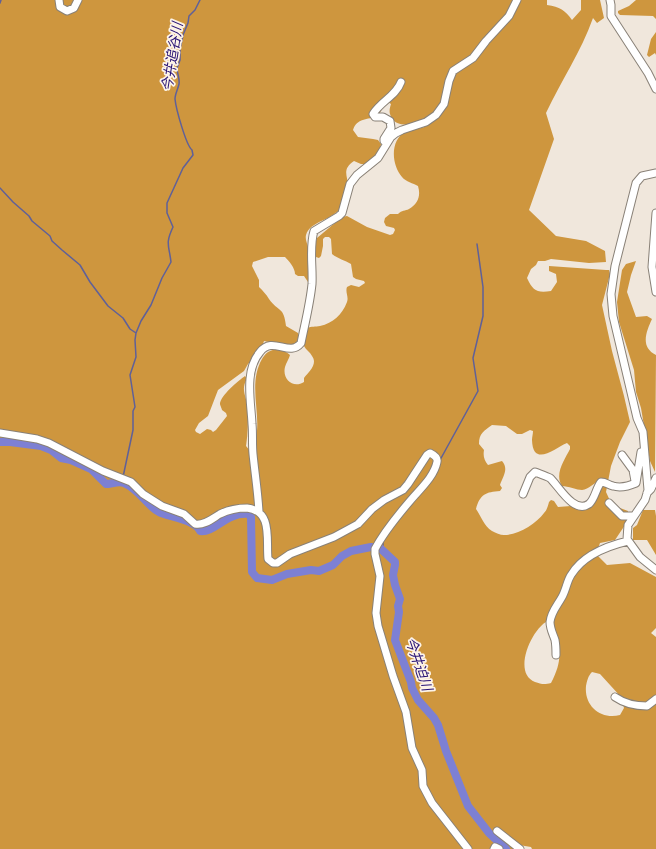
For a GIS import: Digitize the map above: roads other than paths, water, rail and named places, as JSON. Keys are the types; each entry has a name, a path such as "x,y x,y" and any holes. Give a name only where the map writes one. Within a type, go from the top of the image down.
{"street":[{"path":"59,0 60,7 67,11 74,8 78,0"},
{"path":"259,512 249,394 252,367 257,356 265,347 272,345 293,349 301,343 310,300 312,282 312,240 314,231 342,213 350,184 357,175 378,158 387,143 396,133 426,122 436,115 444,104 449,81 453,71 473,58 509,16 517,0"},
{"path":"610,0 611,16 648,73 656,89"},
{"path":"387,143 384,139 391,128 390,121 383,117 375,117 373,114 386,99 396,92 401,82"},
{"path":"656,173 642,176 636,183 615,266 611,294 613,316 637,418 643,432 648,490 628,528 628,542 640,557 656,570"},
{"path":"656,213 652,266 656,292"},
{"path":"0,433 37,439 49,443 103,471 130,482 143,494 162,506 184,514 195,524 203,524 230,510 245,508 259,512 265,518 267,527 268,559 273,563 278,563 290,554 334,537 358,524 378,505 403,490 427,455 430,453 437,458 437,462 430,477 375,549 380,576 376,613 388,662 406,712 412,748 422,770 423,786 432,803 468,849"},
{"path":"636,483 644,443"},
{"path":"622,455 633,470 636,483"},
{"path":"523,494 530,477 534,473 549,478 563,495 581,506 590,502 598,485 602,482 619,487 636,483"},
{"path":"646,493 651,489 656,478"},
{"path":"609,503 622,516 633,516"},
{"path":"556,655 550,621 553,612 563,596 571,574 595,553 606,547 628,542"},
{"path":"615,697 622,702 633,706 647,706 656,699"},
{"path":"497,831 520,849"},
{"path":"494,849 495,847 499,849"}],"waterway":[{"name":"今井追谷川","path":"123,477 133,430 133,411 135,407 130,375 136,357 136,333 171,262 168,241 173,227 167,213 167,203 183,168 193,155 177,110 175,95 179,84 177,68 180,60 180,49 183,35 189,16 195,10 200,0"},
{"path":"0,188 29,216 32,221 50,236 52,241 80,265 90,282 108,306 123,318 130,329 136,333"},
{"path":"440,460 478,391 473,358 483,316 483,287 477,244"},
{"name":"今井迫川","path":"0,442 41,446 51,450 61,458 71,460 91,469 106,484 117,482 124,483 139,493 159,512 188,521 198,527 200,531 211,529 233,516 248,514 251,517 252,572 257,578 272,580 287,574 311,570 319,571 333,565 342,556 351,551 371,547 380,548 395,562 393,575 400,599 395,640 412,688 418,700 434,718 438,725 446,751 468,806 489,833 506,849"},
{"path":"380,548 383,545 383,541"}]}
